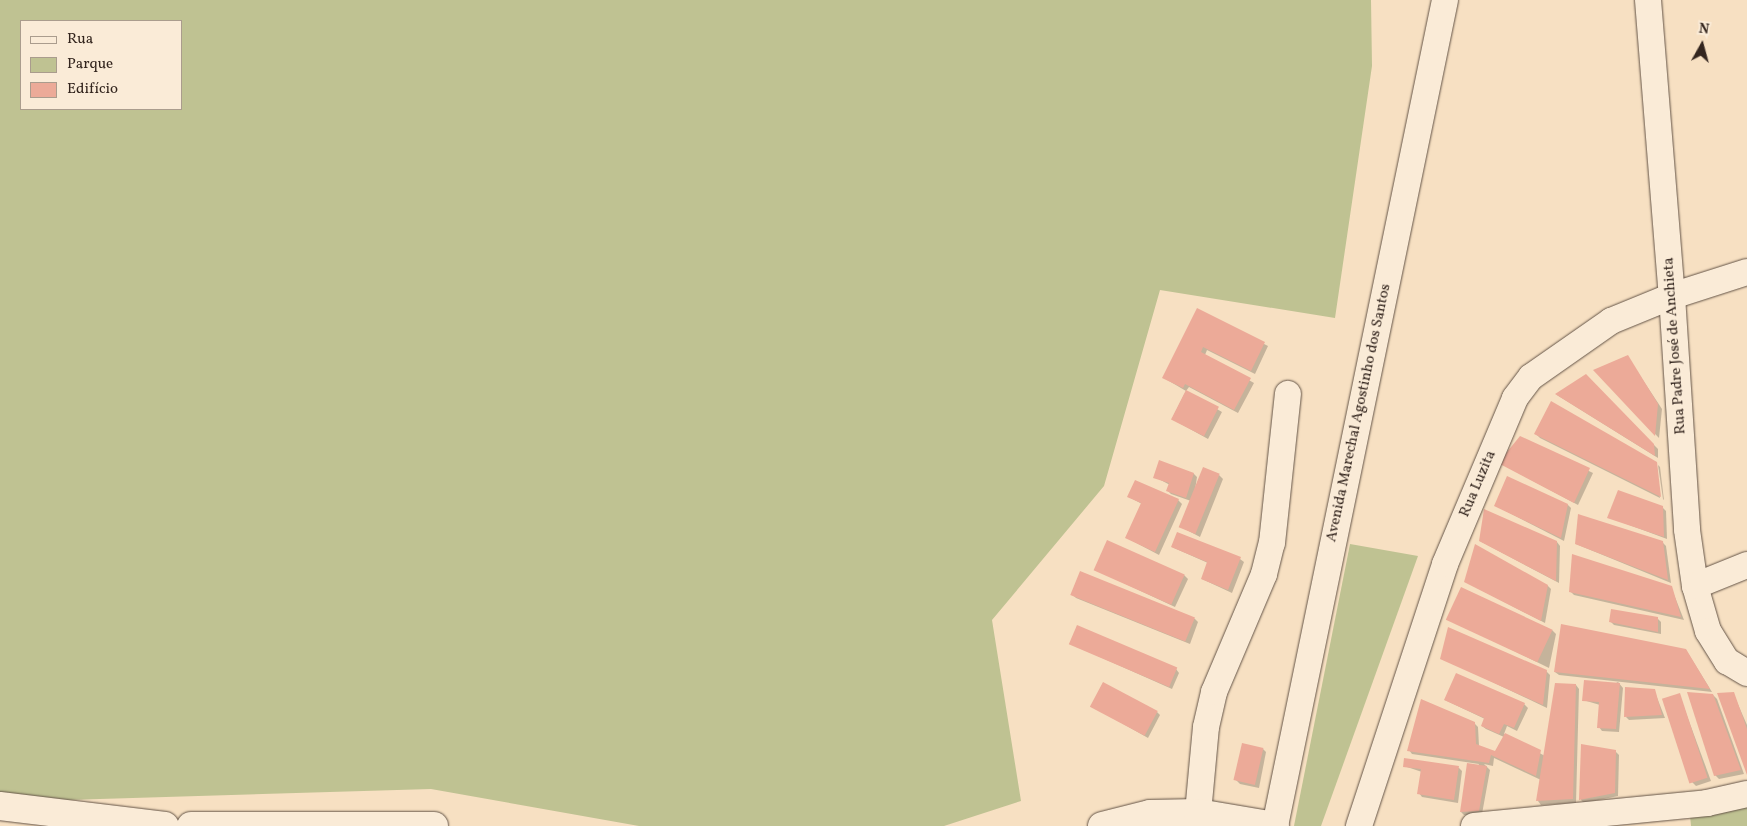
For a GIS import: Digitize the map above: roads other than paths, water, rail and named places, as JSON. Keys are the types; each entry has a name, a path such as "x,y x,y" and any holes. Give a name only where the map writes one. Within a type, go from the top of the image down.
{"street":[{"name":"Avenida Marechal Agostinho dos Santos","path":"1275,826 1445,0"},
{"name":"Rua Padre José de Anchieta","path":"1648,0 1672,296 1687,530 1695,586 1708,631 1727,661 1747,673"},
{"name":"Rua Luzita","path":"1359,826 1445,564 1515,398 1531,377 1611,321 1672,296 1747,272"},
{"path":"1198,813 1206,728 1214,692 1264,574 1272,543 1288,394"},
{"path":"1695,586 1747,565"},
{"path":"1474,826 1707,804 1747,794"},
{"path":"0,806 107,821 165,826"},
{"path":"1102,826 1150,814 1198,813 1275,826"},
{"path":"191,826 434,826"}]}
